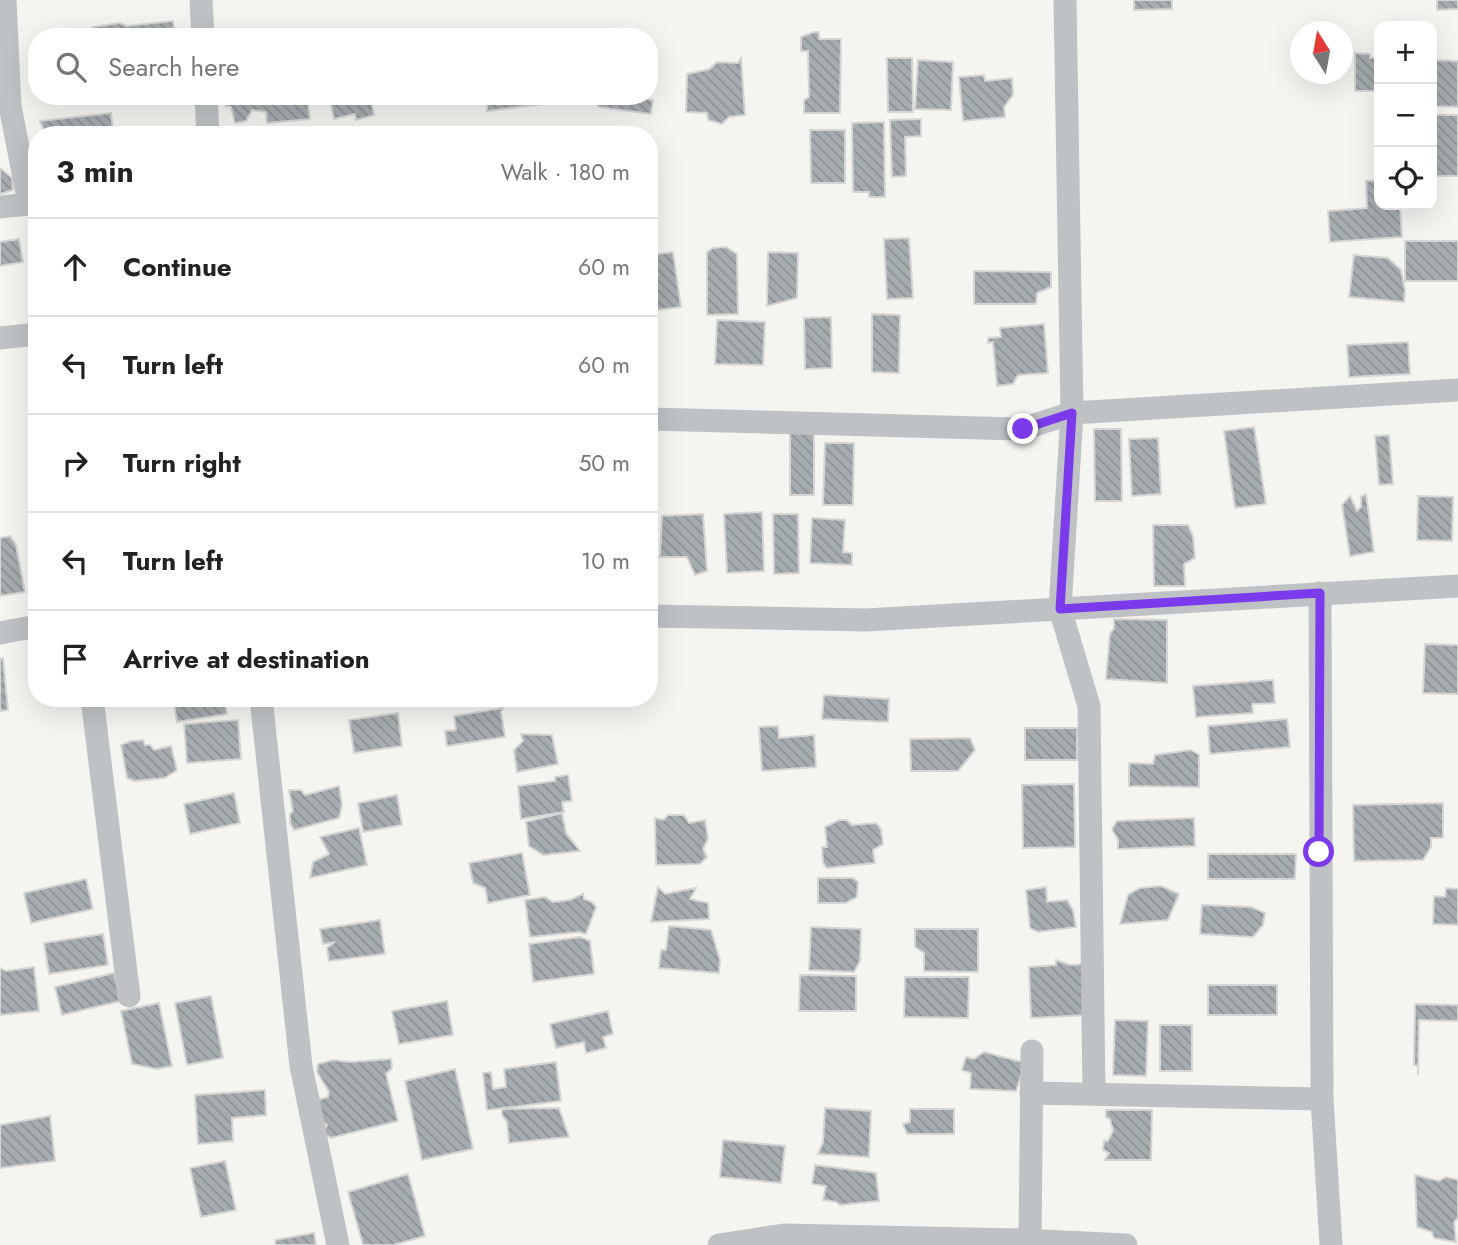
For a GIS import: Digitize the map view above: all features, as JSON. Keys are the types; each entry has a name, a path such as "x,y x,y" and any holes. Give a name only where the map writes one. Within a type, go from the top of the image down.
{"street":[{"path":"5,0 10,106 28,182"},
{"path":"201,0 203,28"},
{"path":"1065,0 1072,413 1060,609 1089,706 1094,1093"},
{"path":"206,105 208,126"},
{"path":"0,207 28,204"},
{"path":"0,338 28,335"},
{"path":"658,419 1023,429 1072,413 1458,390"},
{"path":"658,616 866,620 1458,586"},
{"path":"1320,593 1322,1099 1331,1245"},
{"path":"0,633 28,628"},
{"path":"93,707 129,996"},
{"path":"262,707 301,1066 338,1245"},
{"path":"1030,1241 1032,1051"},
{"path":"1031,1093 1322,1099"},
{"path":"719,1245 784,1235 1126,1245"}],"building":[{"path":"1134,0 1172,0 1172,9 1134,10"},
{"path":"1437,0 1458,0 1458,9 1437,10"},
{"path":"173,21 174,28 92,27 120,23 127,26"},
{"path":"819,32 819,39 841,39 840,113 804,113 804,100 809,97 808,51 801,51 801,37"},
{"path":"1355,53 1370,54 1370,58 1374,58 1374,91 1355,91"},
{"path":"741,58 745,115 729,117 722,124 708,120 707,113 686,112 687,74 710,69 717,62 738,63"},
{"path":"887,58 912,58 913,112 888,112"},
{"path":"918,60 953,62 951,110 915,109"},
{"path":"1437,60 1458,61 1458,107 1437,106"},
{"path":"984,75 985,81 1012,78 1013,95 1004,107 1005,117 963,121 959,77"},
{"path":"308,105 310,119 267,123 266,112 252,110 246,121 235,123 231,107 226,106"},
{"path":"331,105 372,105 374,115 356,120 355,114 334,119"},
{"path":"487,105 535,105 487,111"},
{"path":"598,105 652,105 651,114"},
{"path":"111,113 112,126 42,126 40,121"},
{"path":"1437,115 1458,115 1458,176 1437,176"},
{"path":"921,119 921,136 905,137 906,176 892,177 890,120"},
{"path":"884,122 885,197 869,197 869,192 853,192 852,123"},
{"path":"810,130 845,130 845,183 811,183"},
{"path":"0,168 12,178 13,190 0,194"},
{"path":"1374,180 1374,210 1400,210 1402,237 1330,242 1328,211 1367,208 1366,181"},
{"path":"909,238 913,298 887,299 884,239"},
{"path":"19,239 23,262 0,266 0,242"},
{"path":"1405,241 1458,241 1458,281 1405,281"},
{"path":"726,247 737,254 738,314 707,315 707,252 713,248"},
{"path":"673,252 681,307 658,310 658,254"},
{"path":"768,252 798,253 797,298 767,306"},
{"path":"1354,255 1388,258 1401,270 1405,290 1404,302 1349,297"},
{"path":"974,271 1051,272 1051,287 1037,293 1036,304 974,304"},
{"path":"872,314 900,315 899,373 872,372"},
{"path":"831,317 832,368 805,369 804,318"},
{"path":"717,320 765,322 763,365 715,364"},
{"path":"1044,324 1048,373 1018,375 1013,384 997,386 993,342 988,343 988,338 1001,337 1000,328"},
{"path":"1408,342 1410,374 1349,377 1347,345"},
{"path":"1254,427 1266,504 1235,508 1224,431"},
{"path":"1094,429 1121,429 1122,501 1095,501"},
{"path":"790,433 814,433 814,495 790,495"},
{"path":"1389,435 1393,484 1379,485 1375,436"},
{"path":"1158,438 1161,494 1132,496 1129,439"},
{"path":"825,443 854,443 853,505 823,505"},
{"path":"1366,494 1374,552 1350,556 1342,505 1350,496 1357,511 1361,507 1361,497"},
{"path":"1418,496 1453,497 1452,541 1417,540"},
{"path":"762,512 764,571 727,573 724,514"},
{"path":"703,514 707,571 695,575 687,557 660,557 662,516"},
{"path":"773,514 798,514 799,573 774,574"},
{"path":"812,518 845,520 843,552 852,553 852,565 810,563"},
{"path":"1153,525 1188,525 1193,536 1195,558 1184,564 1185,586 1154,586"},
{"path":"10,536 16,545 25,592 0,596 0,538"},
{"path":"1114,619 1167,620 1167,683 1106,679 1110,633 1114,629"},
{"path":"1425,644 1458,645 1458,694 1423,693"},
{"path":"3,658 8,710 0,711 0,659"},
{"path":"1273,680 1275,703 1252,704 1253,713 1196,717 1193,686"},
{"path":"824,695 889,699 888,722 822,719"},
{"path":"174,707 226,707 227,714 177,722"},
{"path":"503,708 501,712 505,737 447,746 445,731 456,730 454,716"},
{"path":"398,713 402,746 354,753 349,720"},
{"path":"1287,719 1290,747 1210,754 1208,726"},
{"path":"238,720 241,759 187,763 184,724"},
{"path":"778,726 779,738 814,735 816,767 762,771 759,727"},
{"path":"1025,728 1077,728 1077,760 1025,760"},
{"path":"521,734 552,735 558,764 517,772 514,750 523,741"},
{"path":"970,738 975,750 958,771 911,771 910,739"},
{"path":"143,740 145,745 150,745 154,750 171,746 177,770 165,778 134,781 127,778 121,745"},
{"path":"1191,750 1199,755 1199,787 1129,786 1129,763 1153,764 1155,755"},
{"path":"568,775 572,801 562,802 564,812 521,819 518,786 555,781 555,777"},
{"path":"1074,784 1075,847 1023,848 1022,785"},
{"path":"339,786 342,805 339,818 294,830 290,823 290,814 293,811 289,790 301,790 305,795"},
{"path":"234,793 240,823 190,834 184,804"},
{"path":"397,795 402,825 363,832 358,803"},
{"path":"1443,803 1443,838 1431,838 1431,847 1423,860 1354,861 1353,805"},
{"path":"562,813 566,833 580,851 543,855 529,846 526,822"},
{"path":"668,815 684,815 689,823 705,820 708,838 703,849 707,857 700,864 656,865 655,818 664,820"},
{"path":"1194,818 1195,846 1118,849 1118,840 1112,829 1117,821"},
{"path":"839,820 847,820 852,825 876,823 881,829 883,844 873,850 875,863 827,868 823,863 822,847 827,847 825,827"},
{"path":"359,828 367,865 310,878 313,862 329,854 320,837"},
{"path":"522,853 530,895 488,903 485,888 473,883 469,863"},
{"path":"1208,854 1296,854 1295,879 1208,879"},
{"path":"818,878 853,878 858,882 857,897 846,903 818,903"},
{"path":"86,879 93,909 31,923 24,893"},
{"path":"1161,886 1179,894 1168,920 1120,924 1128,895 1140,888"},
{"path":"658,887 665,894 696,888 690,899 708,903 709,919 651,922"},
{"path":"1046,887 1047,902 1067,900 1073,910 1076,927 1038,932 1030,928 1026,890"},
{"path":"1446,888 1458,889 1458,925 1433,924 1434,896 1445,897"},
{"path":"583,894 584,899 596,907 586,934 579,932 530,937 525,900 545,897 553,902 570,900"},
{"path":"1202,905 1251,907 1265,913 1263,925 1253,937 1200,934"},
{"path":"380,920 385,954 329,961 327,948 335,942 323,944 320,929"},
{"path":"669,926 711,930 720,960 719,973 659,968 661,950 666,950"},
{"path":"811,927 861,929 860,961 854,972 809,970"},
{"path":"915,929 978,929 978,972 924,971 924,953 915,947"},
{"path":"103,934 108,965 49,974 44,943"},
{"path":"580,937 590,941 594,974 533,982 529,944"},
{"path":"1056,960 1070,965 1086,964 1089,1015 1031,1018 1029,967 1056,965"},
{"path":"34,967 39,1011 0,1015 0,968 6,971"},
{"path":"114,973 121,1001 62,1015 55,987"},
{"path":"800,975 856,976 856,1011 799,1011"},
{"path":"905,977 969,977 968,1018 904,1017"},
{"path":"1208,985 1277,985 1277,1015 1208,1015"},
{"path":"211,996 223,1058 187,1065 175,1003"},
{"path":"447,1001 453,1035 399,1044 392,1011"},
{"path":"159,1003 172,1066 157,1069 132,1064 121,1011"},
{"path":"1415,1004 1458,1005 1458,1021 1419,1020 1418,1075 1418,1066 1414,1065"},
{"path":"608,1011 613,1034 603,1037 606,1048 586,1053 584,1042 556,1048 550,1024"},
{"path":"1115,1020 1148,1021 1146,1076 1113,1075"},
{"path":"1160,1025 1192,1025 1192,1071 1160,1071"},
{"path":"984,1052 1025,1063 1016,1091 970,1089 971,1073 962,1070 966,1057 974,1059"},
{"path":"391,1059 392,1068 386,1074 398,1121 331,1138 322,1132 327,1125 319,1119 314,1101 328,1097 329,1092 317,1072 318,1064 333,1060 351,1062"},
{"path":"556,1062 561,1101 487,1110 483,1073 491,1072 493,1089 506,1087 504,1069"},
{"path":"455,1069 473,1149 422,1160 405,1081"},
{"path":"265,1090 266,1115 232,1118 233,1141 198,1144 195,1095"},
{"path":"559,1108 569,1137 509,1143 507,1122 502,1115 502,1109"},
{"path":"825,1108 871,1111 869,1157 818,1154 823,1142"},
{"path":"910,1109 954,1109 954,1134 907,1134 903,1124 910,1122"},
{"path":"1106,1110 1152,1110 1151,1160 1105,1160 1109,1153 1103,1150 1104,1141 1108,1141 1113,1131 1110,1119 1106,1117"},
{"path":"50,1116 55,1161 0,1168 0,1125"},
{"path":"723,1140 785,1146 781,1183 720,1177"},
{"path":"225,1161 236,1210 201,1217 190,1168"},
{"path":"815,1165 876,1173 879,1201 840,1205 823,1200 826,1186 812,1184"},
{"path":"408,1174 425,1236 393,1245 363,1245 348,1192"},
{"path":"1415,1175 1439,1181 1446,1177 1458,1180 1458,1218 1454,1222 1456,1242 1434,1238 1432,1232 1417,1227"},
{"path":"314,1233 316,1245 276,1245 275,1240"}],"route":[{"path":"1023,429 1072,413 1060,609 1320,593 1319,852"}]}
